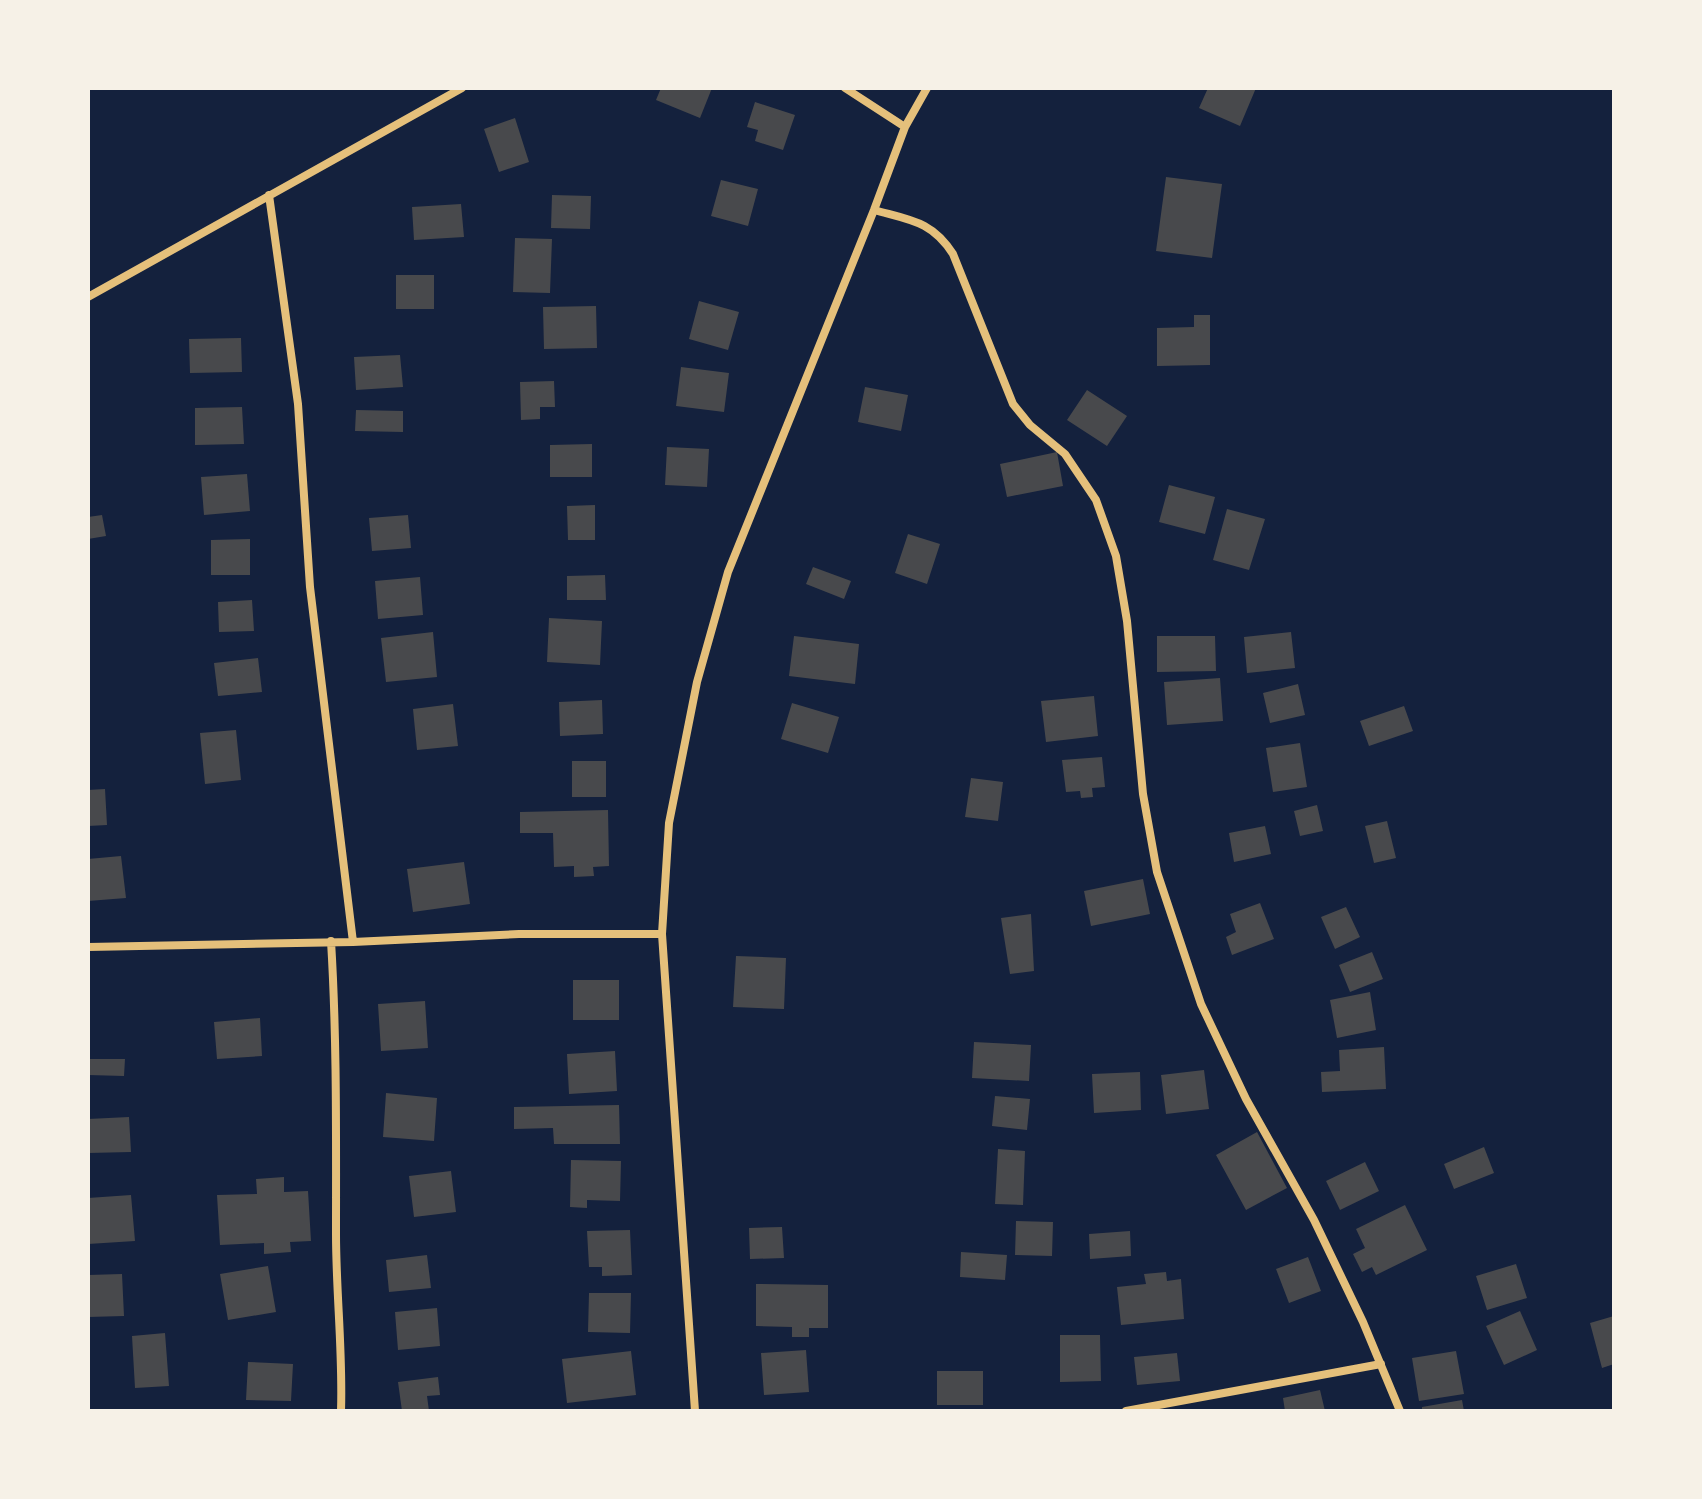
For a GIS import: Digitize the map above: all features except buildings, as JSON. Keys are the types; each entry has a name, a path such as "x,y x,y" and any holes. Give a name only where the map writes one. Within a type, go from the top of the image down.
{"street":[{"path":"88,297 462,88"},
{"path":"845,88 905,127"},
{"path":"695,1411 662,934 669,823 697,682 728,572 905,127 927,88"},
{"path":"269,195 298,404 310,587 353,942"},
{"path":"874,210 923,224 942,237 953,254 1013,404 1030,425 1065,454 1096,500 1116,556 1127,621 1143,794 1157,872 1201,1004 1246,1099 1314,1220 1400,1411"},
{"path":"88,947 353,942 519,934 662,934"},
{"path":"331,941 338,1085 336,1237 343,1367 341,1411"},
{"path":"1126,1411 1381,1364"}]}
